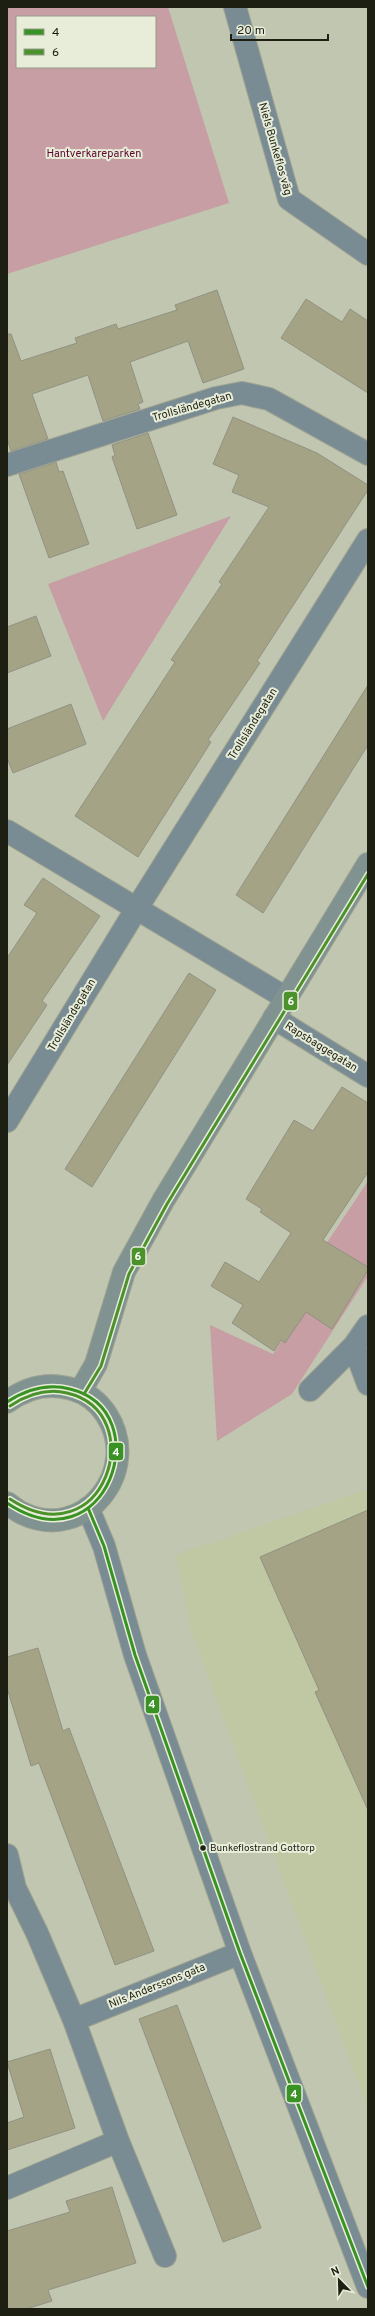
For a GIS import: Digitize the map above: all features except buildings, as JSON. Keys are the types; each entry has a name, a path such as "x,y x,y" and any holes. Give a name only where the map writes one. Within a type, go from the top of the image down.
{"street":[{"name":"Niels Bunkeflos väg","path":"235,7 289,199 368,254"},
{"name":"Trollsländegatan","path":"7,465 216,398 242,393 269,399 368,454"},
{"name":"Trollsländegatan","path":"7,1121 137,908 368,540"},
{"path":"7,831 286,998"},
{"path":"80,1392 96,1364 124,1272 163,1201 368,864"},
{"name":"Rapsbaggegatan","path":"274,1018 368,1076"},
{"path":"310,1390 354,1346 368,1326"},
{"path":"354,1346 368,1384"},
{"path":"7,1402 20,1393 39,1386 60,1385 80,1392 100,1405 113,1425 118,1448 116,1471 106,1492 88,1508 68,1518 44,1520 22,1514 7,1503"},
{"path":"88,1508 104,1546 137,1662 240,1953 368,2287"},
{"path":"7,1855 11,1889 37,1933 74,2020 118,2141 165,2256"},
{"name":"Nils Anderssons gata","path":"74,2020 240,1953"},
{"path":"7,2188 118,2141"}],"shaded area":[{"path":"368,1489 368,2110 191,1631 176,1555"}],"green space":[{"name":"Hantverkareparken","path":"7,7 168,7 229,203 7,274"},
{"path":"231,516 103,721 48,584"},
{"path":"368,1181 368,1276 292,1394 217,1441 210,1325 273,1354 322,1278 324,1247"}],"transit line":[{"name":"6","path":"84,1394 101,1366 129,1274 167,1204 368,874"},
{"name":"4","path":"7,1402 37,1388 62,1387 70,1389 97,1403 112,1426 116,1452 110,1479 95,1502 72,1517 42,1518 7,1503"},
{"name":"6","path":"10,1406 30,1395 37,1393 52,1391 67,1393 93,1406 107,1427 111,1452 106,1477 92,1498 71,1511 43,1513 10,1499"},
{"name":"4","path":"88,1508 104,1546 135,1655 240,1953 368,2287"}],"place":[{"name":"Bunkeflostrand Gottorp","path":"203,1848"}]}
